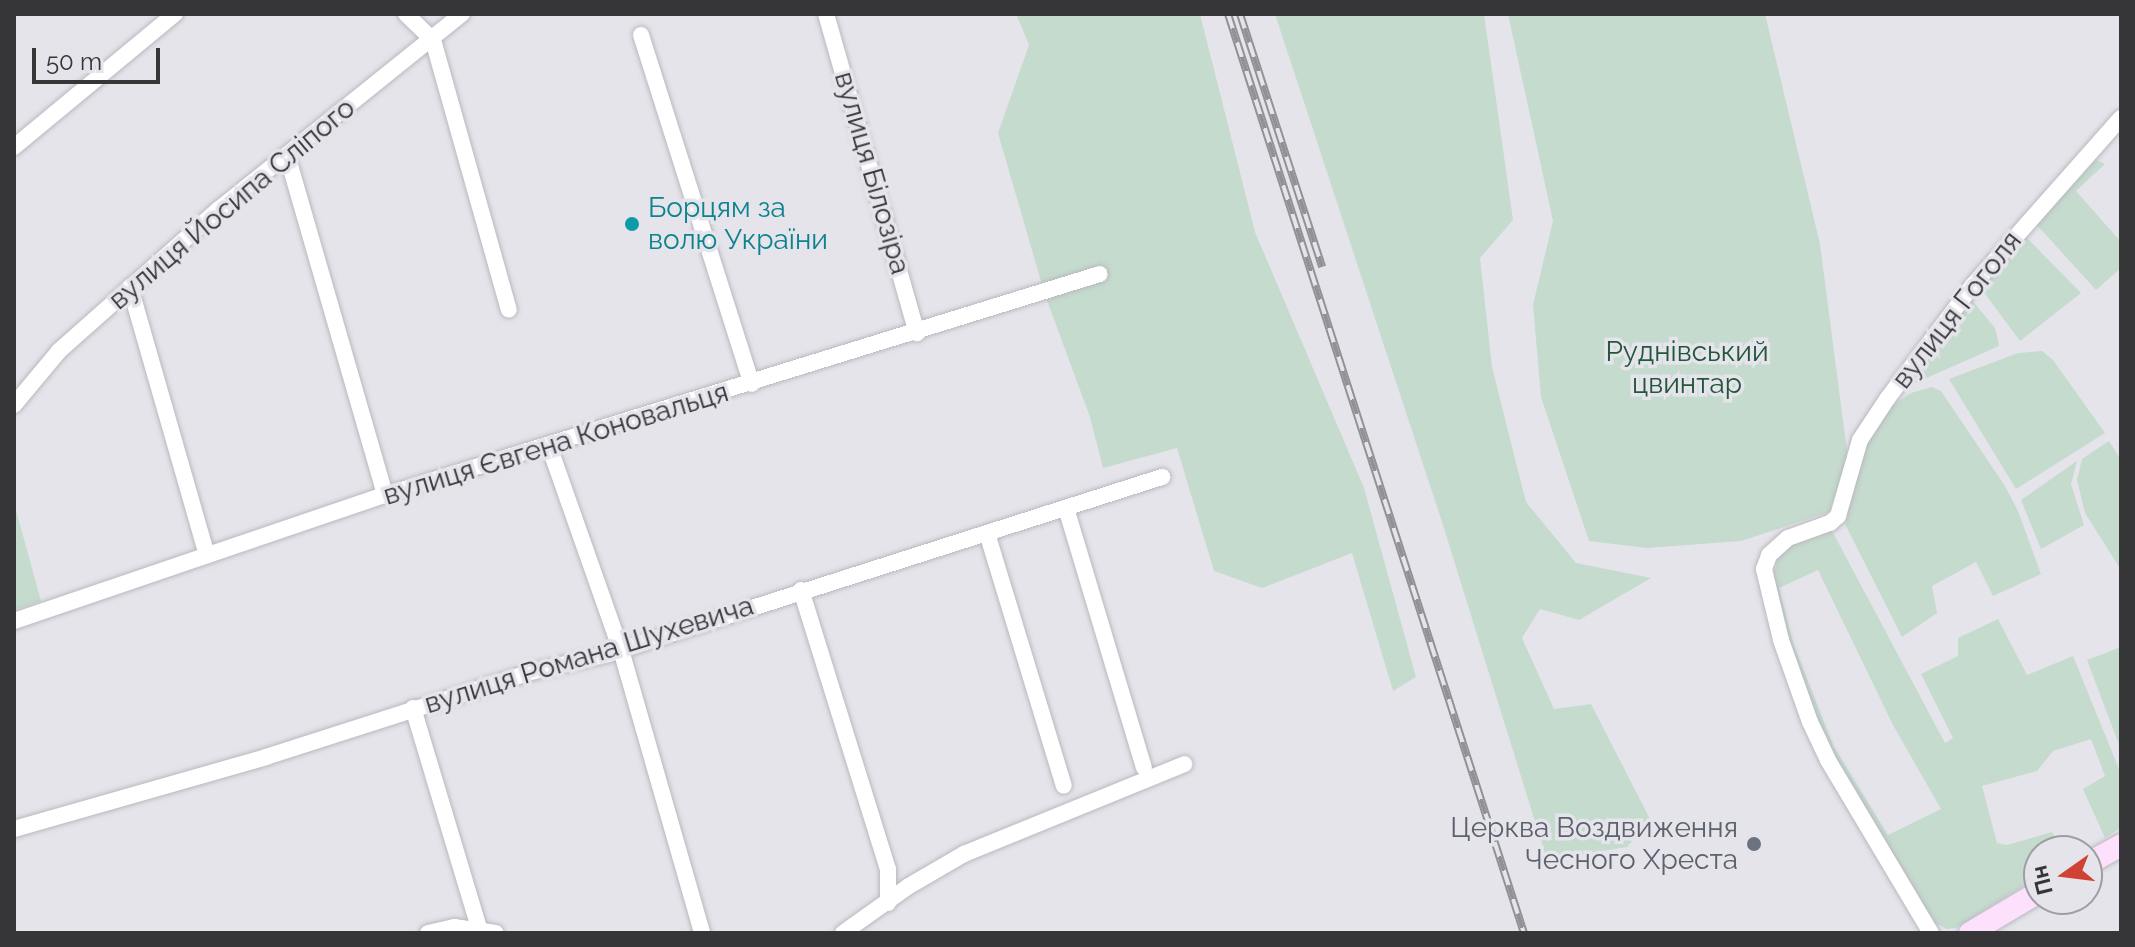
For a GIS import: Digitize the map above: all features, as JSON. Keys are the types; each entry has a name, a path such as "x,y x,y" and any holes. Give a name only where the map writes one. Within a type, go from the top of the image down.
{"main road":[{"path":"2103,855 2121,845"},
{"path":"1970,933 2023,902"}],"street":[{"path":"14,147 175,14"},
{"path":"406,14 433,40 509,310"},
{"name":"вулиця Йосипа Сліпого","path":"14,405 59,351 130,287 462,14"},
{"name":"вулиця Білозіра","path":"826,14 917,333"},
{"path":"641,35 752,384"},
{"name":"вулиця Гоголя","path":"1931,933 1828,760 1805,708 1768,594 1764,569 1776,546 1797,533 1830,523 1844,507 1860,440 1887,399 1973,285 2094,144 2121,118"},
{"path":"287,155 385,495"},
{"name":"вулиця Євгена Коновальця","path":"14,621 385,495 1100,274"},
{"path":"130,287 207,555"},
{"path":"549,446 621,650 702,933"},
{"name":"вулиця Романа Шухевича","path":"14,829 266,757 413,708 621,650 1162,477"},
{"path":"1066,508 1144,768"},
{"path":"987,533 1064,786"},
{"path":"801,590 888,869 888,903"},
{"path":"413,708 479,928"},
{"path":"843,933 909,886 964,854 1184,764"},
{"path":"428,933 454,927 479,928 496,933"}],"green space":[{"path":"1016,14 1200,14 1255,232 1364,488 1416,677 1393,691 1352,553 1262,588 1214,571 1177,448 1103,468 1090,417 1045,295 998,133 1029,45"},
{"path":"1275,14 1484,14 1513,220 1480,258 1492,367 1526,502 1576,563 1651,578 1579,620 1540,609 1522,638 1554,709 1591,704 1650,819 1627,847 1547,860 1442,522"},
{"name":"Руднівський цвинтар","path":"1508,14 1765,14 1820,244 1848,459 1829,512 1741,541 1647,548 1589,541 1541,397 1533,305 1553,221"},
{"path":"2096,160 2105,164 2076,191 2121,242 2121,268 2096,290 2036,224"},
{"path":"2026,237 2081,293 2020,341 1980,287"},
{"path":"1971,299 1995,328 1999,346 1906,387"},
{"path":"2042,351 2053,360 2105,433 2016,489 1949,379 2018,353"},
{"path":"1932,387 1941,391 2005,486 2018,511 2041,574 1993,596 1976,562 1932,586 1937,613 1902,637 1845,524 1866,440 1884,411 1911,393"},
{"path":"2109,441 2121,460 2121,570 2085,513 2077,480 2082,459"},
{"path":"2077,461 2071,484 2084,525 2041,549 2021,500"},
{"path":"14,503 41,601 14,610"},
{"path":"1831,529 1945,743 1953,738 1921,674 1958,656 1958,638 1998,619 2027,675 2073,656 2121,774 2121,827 2105,838 2083,789 2105,776 2091,739 2053,751 2037,771 1982,786 1997,843 2007,845 2023,840 2023,886 1956,928 1947,929 1931,921 1822,736 1788,648 1773,577 1779,555 1794,540","holes":["1818,570 1893,725 1941,809 1888,835 1834,747 1794,646 1779,588"]},
{"path":"2121,647 2121,750 2087,660"}],"railway":[{"path":"1228,14 1524,933"},
{"path":"1240,14 1322,267"}],"place":[{"name":"Борцям за волю України","path":"632,224"},
{"name":"Церква Воздвиження Чесного Хреста","path":"1754,844"}]}
